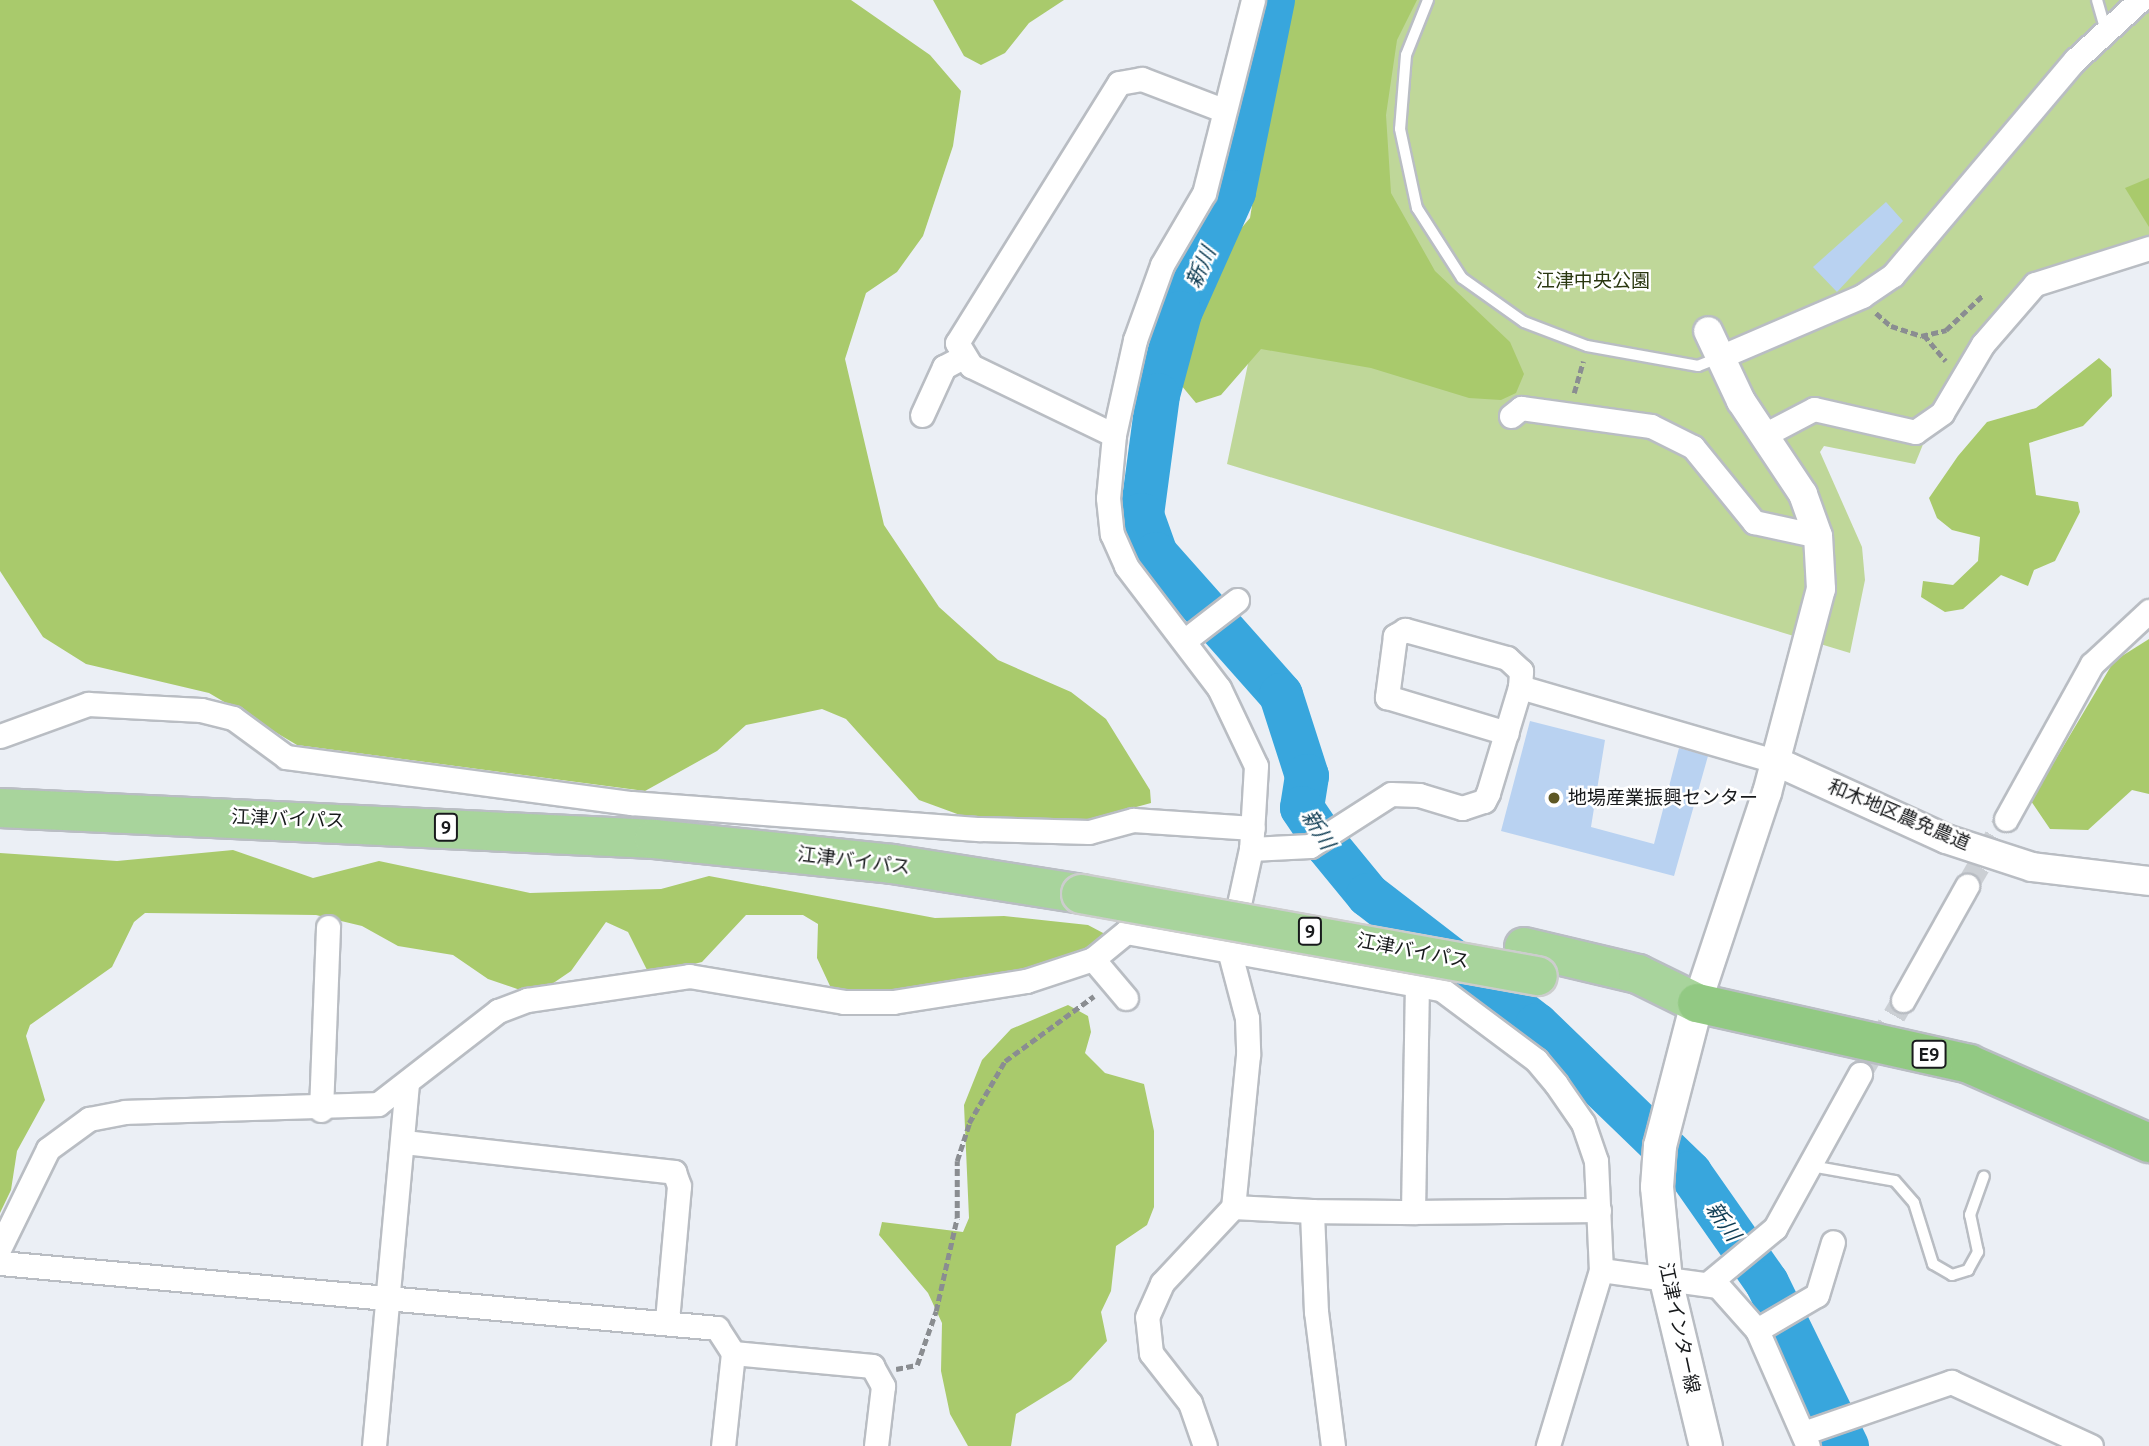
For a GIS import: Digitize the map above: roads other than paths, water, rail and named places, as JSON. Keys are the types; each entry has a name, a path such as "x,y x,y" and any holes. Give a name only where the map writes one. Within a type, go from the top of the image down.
{"highway":[{"name":"江津バイパス","path":"0,808 640,839 1082,883 1531,961 1640,999 1697,1003"},
{"name":"E9","path":"1697,1003 1969,1064 2149,1143"}],"main road":[{"name":"江津インター線","path":"1697,1003 1667,1115 1657,1187 1666,1280 1706,1446"}],"street":[{"path":"1205,1446 1190,1403 1151,1353 1147,1317 1162,1283 1233,1206 1247,1018 1229,950 1252,839 1259,790 1248,743 1191,635 1126,566 1112,534 1114,435 1135,341 1162,265 1204,193 1253,0"},
{"path":"1720,357 1861,296 1894,275 2106,32 2140,0"},
{"path":"961,358 959,339 1119,83 1142,79 1223,110"},
{"path":"1768,433 1814,409 1915,432 1942,413 1983,344 2035,284 2149,247"},
{"path":"1697,1003 1775,761 1821,590 1818,536 1803,494 1768,433 1741,401 1708,331"},
{"path":"922,415 944,367 961,358"},
{"path":"961,358 1114,435"},
{"path":"1511,415 1521,408 1651,426 1693,447 1754,522 1818,536"},
{"path":"1191,635 1232,604"},
{"path":"2006,819 2092,664 2149,611"},
{"path":"0,736 88,704 201,710 233,718 286,757 631,803 980,829 1089,832 1133,820 1310,846 1391,794 1478,806 1507,733 1520,687 1521,671 1507,658 1405,630 1395,636 1387,697 1507,733"},
{"path":"1520,687 1775,761"},
{"name":"和木地区農免農道","path":"1775,761 1946,839 2032,867 2149,881"},
{"path":"1903,1000 1967,886"},
{"path":"321,1110 328,927"},
{"path":"0,1247 48,1149 89,1119 125,1112 321,1110 378,1104 407,1085 498,1011 527,1000 689,976 845,1002 893,1002 1026,981 1093,959 1126,932 1417,983 1464,1005 1536,1060 1556,1084 1583,1123 1596,1161 1601,1270 1548,1446"},
{"path":"1093,959 1126,998"},
{"path":"1413,1212 1417,983"},
{"path":"1601,1270 1666,1280 1719,1276 1754,1247 1784,1215 1860,1074"},
{"path":"374,1446 404,1142 407,1085"},
{"path":"404,1142 674,1172 680,1186 667,1321"},
{"path":"1233,1206 1312,1211 1599,1210"},
{"path":"1312,1211 1333,1446"},
{"path":"1761,1329 1799,1309 1822,1287 1833,1242"},
{"path":"0,1263 667,1321 717,1328 733,1353 723,1446"},
{"path":"1719,1276 1761,1329 1807,1436 1854,1413 1961,1382 2091,1446"},
{"path":"733,1353 863,1363 877,1371 884,1393 876,1446"}],"lane":[{"path":"1428,0 1406,55 1398,105 1417,208 1438,248 1479,294 1545,333 1587,346 1698,366 1720,357"},
{"path":"2097,0 2106,32"},
{"path":"1811,1166 1895,1181 1914,1203 1933,1264 1952,1275 1968,1270 1978,1252 1970,1215 1984,1176"}],"waterway":[{"name":"新川","path":"1273,0 1234,192 1180,313 1158,395 1142,515 1156,554 1281,695 1307,776 1302,808 1327,845 1368,895 1537,1025 1690,1173 1767,1283 1847,1446"}],"tunnel":[{"path":"1967,886 2006,819"},
{"path":"1860,1074 1903,1000"}],"place":[{"name":"地場産業振興センター","path":"1554,798"}],"park label":[{"name":"江津中央公園","path":"1593,281"}]}
